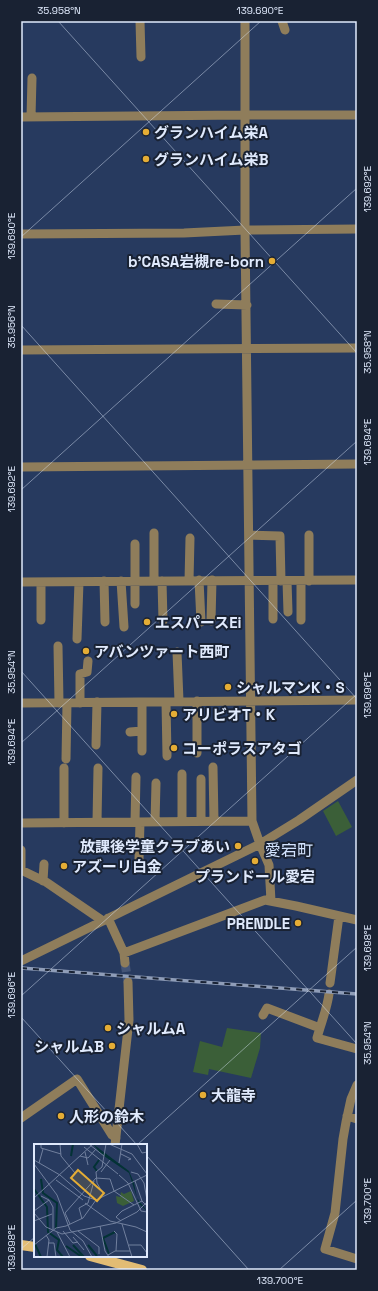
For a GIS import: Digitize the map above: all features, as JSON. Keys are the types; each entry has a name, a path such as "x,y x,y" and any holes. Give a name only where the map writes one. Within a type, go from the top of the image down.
{"main road":[{"path":"21,1245 34,1247"},
{"path":"96,1257 120,1267 142,1270"}],"street":[{"path":"140,21 141,57"},
{"path":"244,21 252,821 269,865 271,900"},
{"path":"282,21 285,30"},
{"path":"31,117 32,78"},
{"path":"21,117 246,115 357,116"},
{"path":"21,234 184,233 245,230 357,229"},
{"path":"216,304 246,305"},
{"path":"21,350 357,348"},
{"path":"21,467 170,467 357,464"},
{"path":"154,533 163,621"},
{"path":"249,535 280,536 280,581 273,619"},
{"path":"301,620 310,535"},
{"path":"189,580 190,538"},
{"path":"134,544 135,604"},
{"path":"199,580 201,622"},
{"path":"211,621 212,580"},
{"path":"21,582 357,580"},
{"path":"104,581 105,622"},
{"path":"121,581 124,627"},
{"path":"280,581 288,612"},
{"path":"41,620 42,582"},
{"path":"77,639 79,582"},
{"path":"58,646 63,703 65,764 64,823"},
{"path":"177,652 179,701"},
{"path":"80,702 80,674 87,672 88,661"},
{"path":"21,703 357,700"},
{"path":"197,701 197,753"},
{"path":"96,745 97,702"},
{"path":"142,702 142,751"},
{"path":"166,702 167,756"},
{"path":"130,732 142,731"},
{"path":"213,767 214,821"},
{"path":"97,822 98,768"},
{"path":"182,774 182,821"},
{"path":"136,777 139,859"},
{"path":"201,779 201,821"},
{"path":"23,960 260,844 299,820 357,780"},
{"path":"155,822 156,783"},
{"path":"21,823 252,821"},
{"path":"21,850 21,870 43,881 106,920 124,954 125,963"},
{"path":"43,881 44,864"},
{"path":"124,954 265,900 271,900 357,920"},
{"path":"330,983 339,916"},
{"path":"116,1142 128,1020 128,982"},
{"path":"329,994 324,1020 317,1038 357,1049"},
{"path":"263,1015 267,1008 320,1028"},
{"path":"21,1118 77,1079 116,1142"},
{"path":"357,1085 351,1099 347,1116 343,1138 335,1214 325,1248 357,1259"},
{"path":"347,1116 357,1119"}],"green space":[{"path":"338,801 352,827 336,836 323,811"},
{"path":"227,1028 261,1033 260,1048 251,1078 209,1069 208,1075 193,1072 200,1041 222,1047"}],"tunnel":[{"path":"125,963 128,982"}],"railway":[{"path":"21,968 357,994"}],"place":[{"name":"グランハイム栄A","path":"146,132"},
{"name":"グランハイム栄B","path":"146,159"},
{"name":"b'CASA岩槻re-born","path":"272,261"},
{"name":"エスパースEi","path":"147,622"},
{"name":"アバンツァート西町","path":"86,651"},
{"name":"シャルマンK・S","path":"228,687"},
{"name":"アリビオT・K","path":"174,714"},
{"name":"コーポラスアタゴ","path":"174,748"},
{"name":"放課後学童クラブあい","path":"238,846"},
{"name":"プランドール愛宕","path":"255,861"},
{"name":"アズーリ白金","path":"64,866"},
{"name":"PRENDLE","path":"298,923"},
{"name":"シャルムA","path":"108,1028"},
{"name":"シャルムB","path":"112,1046"},
{"name":"大龍寺","path":"203,1095"},
{"name":"人形の鈴木","path":"61,1116"}],"district":[{"name":"愛宕町","path":"289,850"}]}
